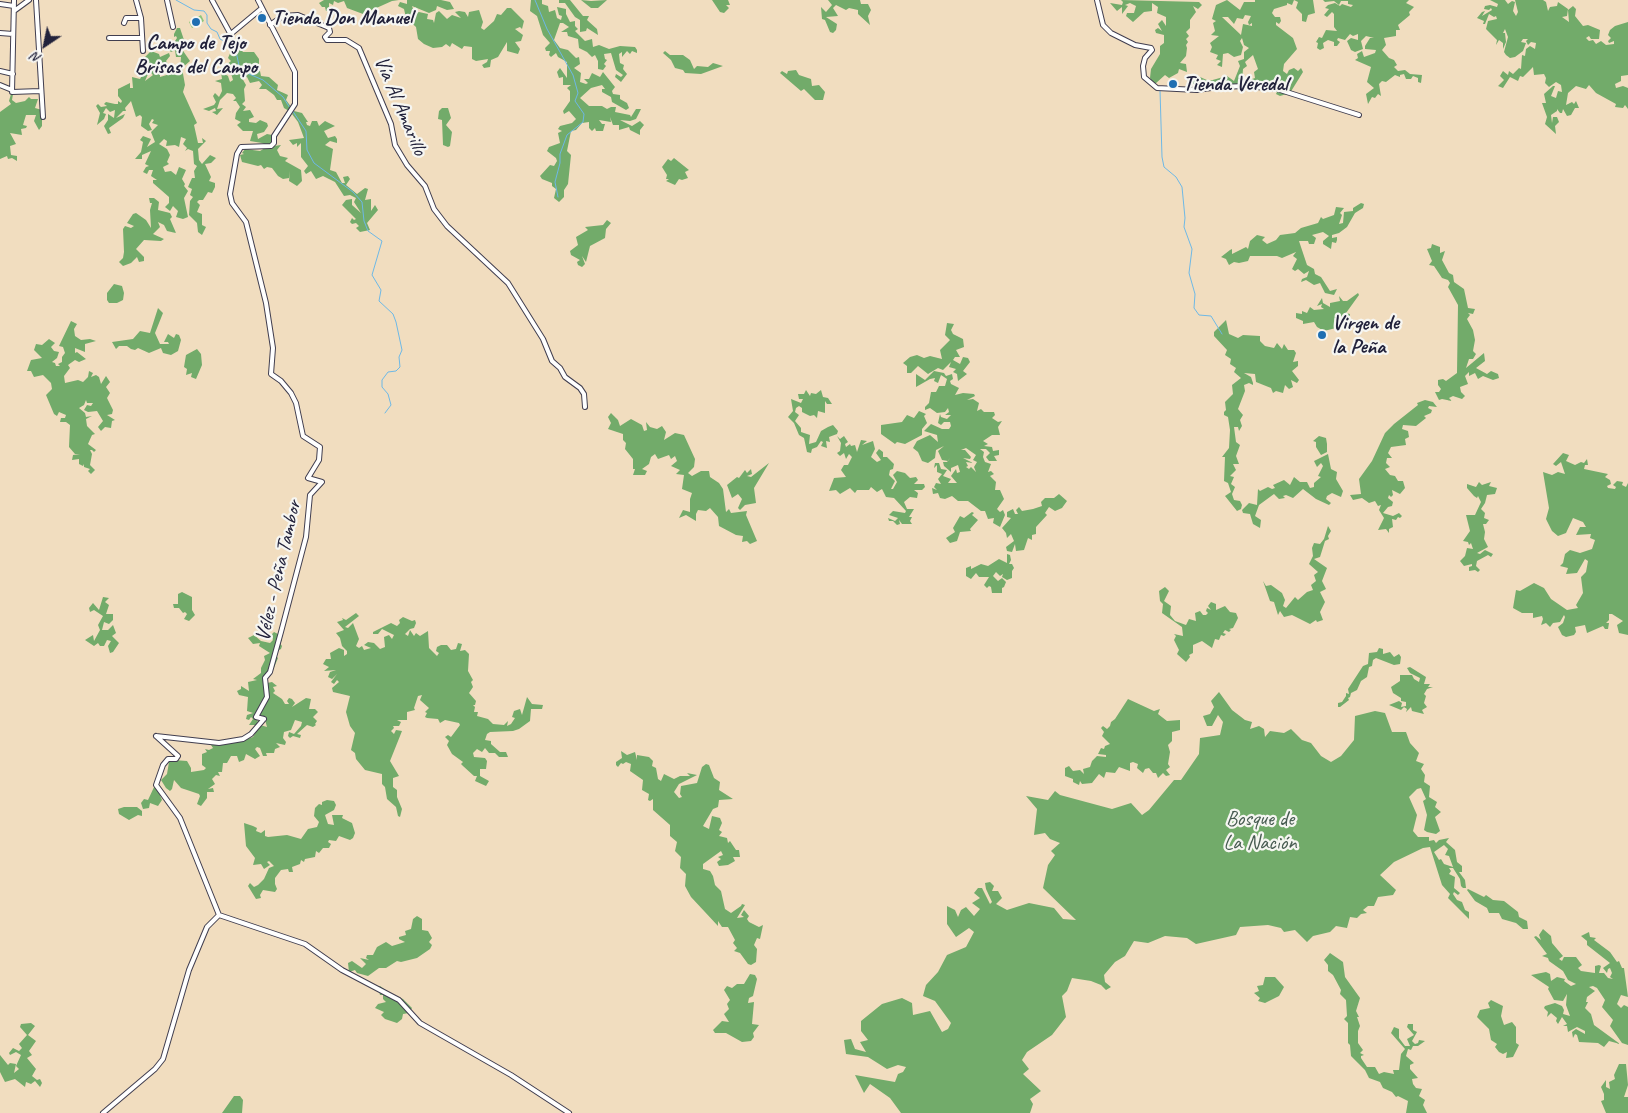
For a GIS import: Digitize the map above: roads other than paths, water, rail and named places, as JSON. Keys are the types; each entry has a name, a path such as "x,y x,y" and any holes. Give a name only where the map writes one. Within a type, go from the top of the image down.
{"street":[{"path":"12,91 14,0"},
{"path":"0,4 14,8 29,0"},
{"path":"36,0 42,117"},
{"path":"136,0 141,18 143,51"},
{"path":"167,0 173,27"},
{"path":"212,0 230,33"},
{"path":"258,0 270,26"},
{"path":"1097,0 1103,24 1111,33 1128,42 1151,48 1152,50 1145,58 1143,66 1144,77 1148,82 1160,89 1197,90 1218,86 1258,87 1297,95 1359,115"},
{"path":"226,38 262,8"},
{"name":"Vía Al Amarillo","path":"270,26 283,16 298,15 329,28 330,32 325,37 327,40 346,40 359,48 391,124 396,145 407,165 425,186 434,209 447,226 508,283 543,339 552,361 560,368 565,377 580,388 584,394 585,406"},
{"path":"124,23 126,18 141,18"},
{"name":"Vélez - Peña Tambor","path":"219,915 180,818 156,785 163,765 168,759 176,759 178,756 156,736 227,742 243,739 251,734 263,721 263,717 256,717 267,697 265,678 270,672 282,632 306,537 310,495 322,485 320,480 308,478 319,460 320,447 318,443 303,436 296,403 281,381 271,374 273,348 266,303 246,222 232,203 230,194 237,154 241,148 271,146 274,143 274,136 293,109 296,85 295,72 270,26"},
{"path":"0,33 13,34"},
{"path":"109,38 142,38"},
{"path":"0,71 13,74"},
{"path":"0,85 12,91 40,91"},
{"path":"103,1113 155,1069 162,1059 189,970 207,927 219,915 305,944 342,970 399,1000 420,1023 511,1075 569,1113"}],"waterway":[{"path":"176,0 194,10 204,11 207,15 207,23 211,29 217,32 220,39 235,47 240,70 263,80 283,97 290,108"},
{"path":"535,0 547,29 573,75 578,93 575,101 584,114 583,122 567,135 560,154 560,163 555,182 558,197"},
{"path":"1160,90 1162,157 1164,167 1176,177 1182,187 1184,227 1192,249 1189,273 1195,294 1194,308 1199,315 1211,316 1222,334"},
{"path":"292,110 306,131 307,150 314,163 353,192 362,202 364,221 368,231 382,241 372,275 381,290 379,301 393,314 402,350 399,357 400,367 396,371 388,372 382,380 382,387 388,394 391,405 385,413"}],"place":[{"name":"Tienda Don Manuel","path":"262,18"},
{"name":"Campo de Tejo Brisas del Campo","path":"196,22"},
{"name":"Tienda Veredal","path":"1173,84"},
{"name":"Virgen de la Peña","path":"1322,335"}],"park label":[{"name":"Bosque de La Nación","path":"1260,831"}]}
